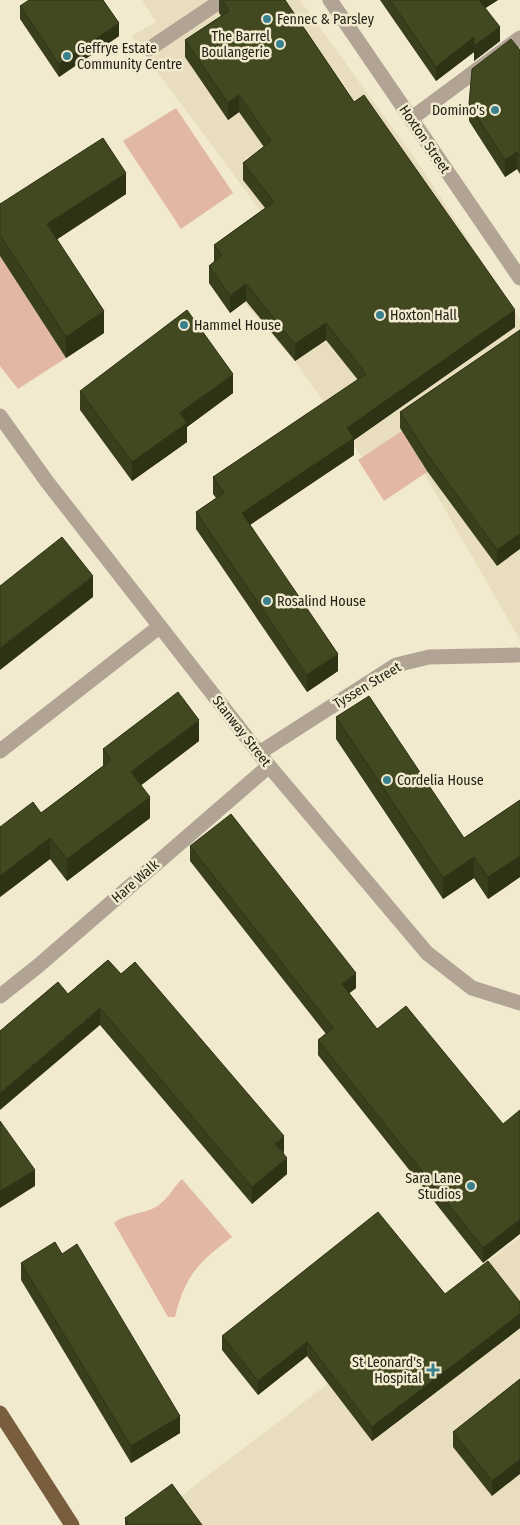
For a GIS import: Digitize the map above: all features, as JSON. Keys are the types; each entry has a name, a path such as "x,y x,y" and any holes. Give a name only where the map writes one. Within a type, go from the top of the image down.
{"highway":[{"path":"0,1413 72,1525"}],"street":[{"path":"148,49 222,0"},
{"name":"Hoxton Street","path":"330,0 520,278"},
{"path":"412,118 520,38"},
{"name":"Stanway Street","path":"0,416 29,458 269,766 427,953 472,988 520,1003"},
{"path":"0,751 159,627"},
{"name":"Tyssen Street","path":"259,753 396,665 429,656 517,655"},
{"name":"Hare Walk","path":"1,993 38,966 269,766"}],"shaded area":[{"path":"142,0 300,0 418,163 520,319 520,640 424,473 390,497 298,365 214,268 264,216 131,36 156,22"},
{"path":"176,108 233,193 181,229 123,141"},
{"path":"0,256 66,358 18,389 0,366"},
{"path":"402,431 427,472 384,501 358,460"},
{"path":"182,1179 232,1237 202,1262 183,1290 175,1317 168,1317 114,1223 159,1205"},
{"name":"St Leonard's Hospital","path":"520,1237 520,1525 188,1525 172,1503"}],"building":[{"name":"Geffrye Estate Community Centre","path":"29,0 103,0 119,23 59,64 20,6"},
{"path":"222,0 285,0 354,102 364,95 515,310 347,428 354,438 242,513 338,654 307,675 196,512 224,493 213,477 366,374 326,323 295,344 246,284 230,296 209,266 222,255 214,245 274,202 243,163 271,141 239,95 228,103 185,40 229,11"},
{"path":"390,0 479,0 500,27 474,46 474,37 436,67"},
{"path":"511,39 520,50 520,158 517,152 505,160 469,104 472,69"},
{"path":"103,138 126,173 47,224 104,311 66,337 0,235 0,204"},
{"path":"187,310 233,374 180,413 187,423 132,462 80,391"},
{"path":"520,330 520,533 497,550 427,454 400,412"},
{"path":"62,537 93,576 0,648 0,586"},
{"path":"178,692 199,720 131,772 150,797 67,859 50,838 0,876 0,827 33,802 41,813 77,786 111,760 103,749"},
{"name":"Cordelia House","path":"369,696 464,838 520,800 520,856 488,877 474,857 443,878 336,717"},
{"path":"231,814 356,973 342,984 377,1029 406,1006 503,1124 520,1110 520,1219 483,1248 318,1040 333,1028 190,846"},
{"path":"108,960 121,974 135,962 284,1136 275,1144 287,1158 252,1187 100,1008 0,1093 0,1031 58,982 68,994"},
{"path":"0,1121 35,1170 0,1191"},
{"path":"378,1212 445,1294 488,1261 520,1302 520,1314 372,1427 307,1342 258,1381 222,1336"},
{"path":"55,1242 62,1254 77,1244 180,1416 131,1446 21,1263"},
{"path":"520,1379 520,1459 492,1481 453,1432"},
{"path":"172,1484 202,1525 129,1525 125,1518"}],"place":[{"name":"Fennec & Parsley","path":"267,19"},
{"name":"The Barrel Boulangerie","path":"280,44"},
{"name":"Geffrye Estate Community Centre","path":"67,56"},
{"name":"Domino's","path":"495,110"},
{"name":"Hoxton Hall","path":"380,315"},
{"name":"Hammel House","path":"184,325"},
{"name":"Rosalind House","path":"267,601"},
{"name":"Cordelia House","path":"387,780"},
{"name":"Sara Lane Studios","path":"471,1186"},
{"name":"St Leonard's Hospital","path":"433,1370"}]}
